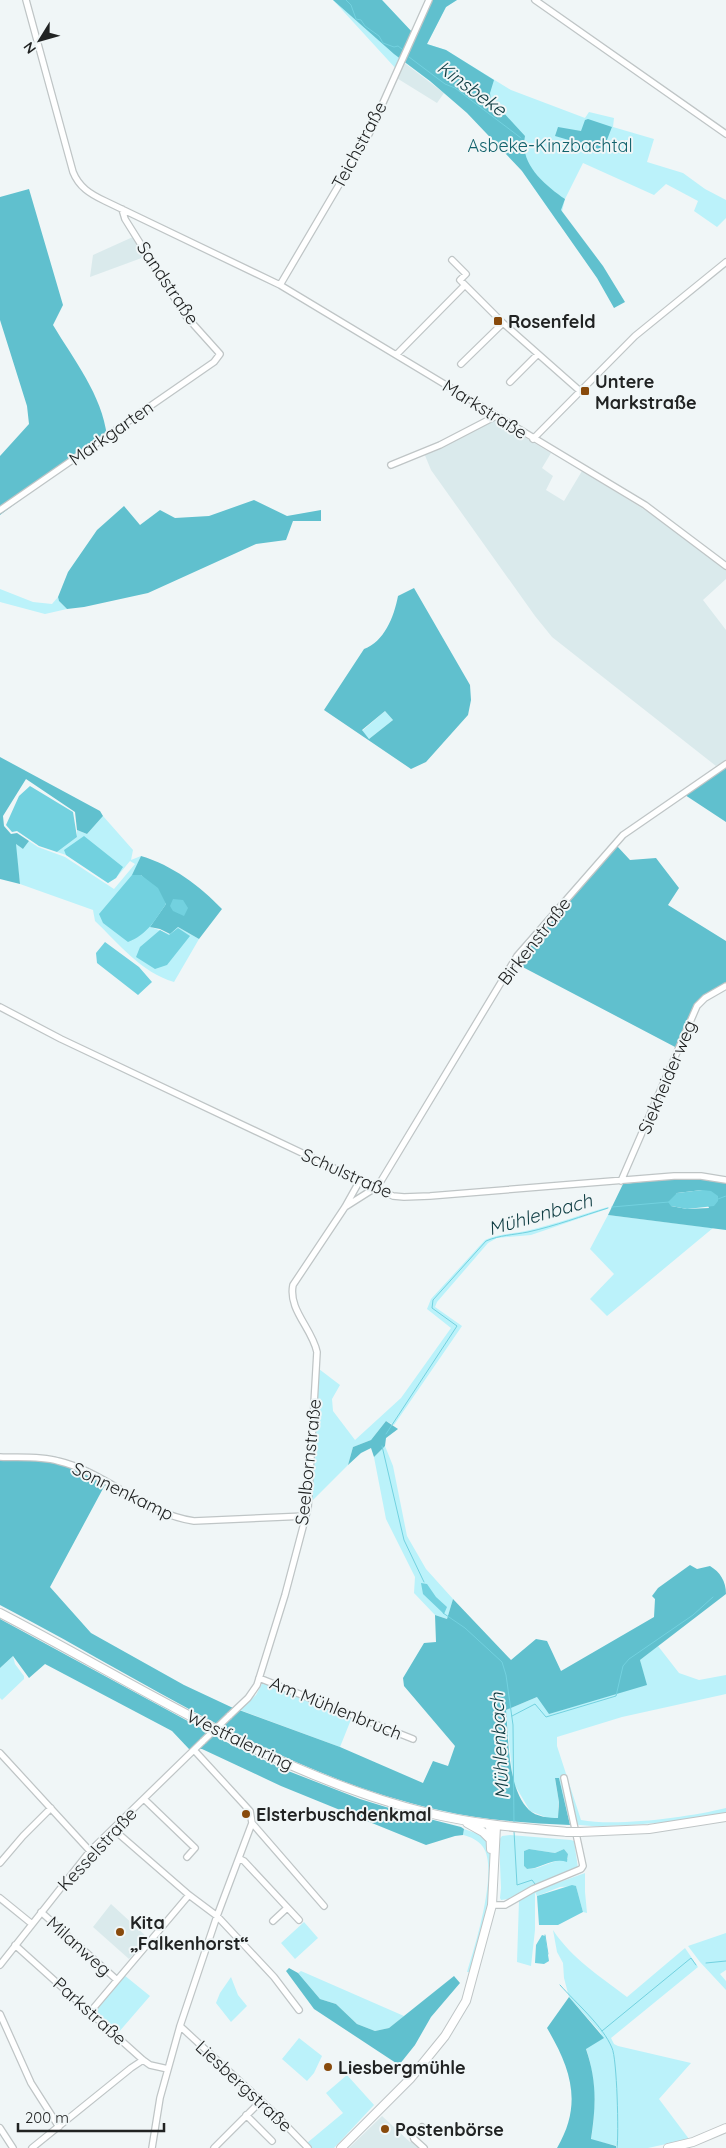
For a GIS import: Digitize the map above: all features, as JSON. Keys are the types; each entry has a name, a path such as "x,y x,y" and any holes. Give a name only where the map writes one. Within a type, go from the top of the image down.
{"main road":[{"name":"Westfalenring","path":"0,1613 176,1709 262,1752 367,1794 411,1808 463,1821 567,1832 649,1829 726,1817"},
{"path":"463,1821 483,1832 489,1838"},
{"path":"493,1825 489,1838 494,1861"},
{"path":"343,2148 410,2079 439,2044 460,2014 470,1988 492,1904 495,1881 493,1825"},
{"path":"668,2148 688,2146 726,2128"}],"street":[{"name":"Markstraße","path":"26,0 75,177 86,190 280,284 650,509 726,566"},
{"name":"Teichstraße","path":"280,284 368,134 428,0"},
{"path":"535,0 726,134"},
{"name":"Sandstraße","path":"122,209 126,219 185,315 220,354"},
{"path":"452,260 466,274 460,280 503,323 580,391"},
{"path":"534,439 635,336 726,262"},
{"path":"397,354 465,285"},
{"path":"461,364 503,323"},
{"name":"Markgarten","path":"0,510 214,362 220,354"},
{"path":"510,382 538,354"},
{"path":"391,465 440,445 496,416"},
{"name":"Birkenstraße","path":"376,1188 517,956 623,835 726,764"},
{"name":"Siekheiderweg","path":"621,1181 697,1006 704,998 726,986"},
{"name":"Schulstraße","path":"0,1007 359,1182 393,1196 404,1198 701,1176 726,1180"},
{"name":"Seelbornstraße","path":"202,1741 248,1698 259,1678 285,1595 306,1516 311,1472 317,1352 313,1338 292,1300 291,1294 293,1285 345,1207 359,1182"},
{"name":"Seelbornstraße","path":"345,1207 376,1188"},
{"name":"Sonnenkamp","path":"0,1457 57,1460 104,1480 178,1519 194,1521 306,1516"},
{"name":"Am Mühlenbruch","path":"259,1678 413,1739"},
{"name":"Kesselstraße","path":"0,1965 90,1851 202,1741"},
{"path":"152,2148 160,2098 180,2026 217,1916 251,1830 252,1823 250,1811 194,1750"},
{"path":"0,1753 90,1851"},
{"path":"492,1904 505,1905 533,1889 581,1869 582,1866 564,1778"},
{"path":"144,1799 195,1848 187,1857"},
{"path":"0,1863 51,1808"},
{"path":"252,1823 324,1906"},
{"path":"113,1829 188,1895 217,1916 274,1977 299,2010"},
{"path":"240,1859 299,1920"},
{"path":"91,2011 188,1895"},
{"path":"0,1898 32,1924"},
{"path":"273,1921 287,1908"},
{"name":"Milanweg","path":"41,1912 117,1980"},
{"name":"Parkstraße","path":"15,1945 91,2011 143,2060 150,2065 168,2069"},
{"path":"0,2014 31,2083 58,2127"},
{"name":"Liesbergstraße","path":"180,2026 261,2101 308,2148"},
{"path":"32,2148 143,2060"},
{"path":"215,2147 261,2101"},
{"path":"246,2116 272,2141"},
{"path":"422,2127 414,2136 414,2139 424,2148"},
{"path":"0,2128 14,2148"}],"shaded area":[{"path":"333,0 382,0 413,33 428,0 457,0 446,7 427,44 446,50 494,80 490,93 491,102 525,136 524,146 530,165 549,187 565,199 561,210 603,266 625,302 614,308 597,278 522,171 467,113 430,81 394,54"},
{"path":"402,61 444,93 437,103 395,77"},
{"path":"588,119 612,127 603,150 555,136 558,127 581,131 585,120"},
{"path":"29,189 63,305 53,325 93,392 104,421 107,436 0,515 0,456 29,424 27,406 0,320 0,197"},
{"path":"135,236 147,256 90,277 93,255"},
{"path":"491,420 496,420 551,453 542,468 553,476 546,490 564,501 582,471 666,523 726,570 726,579 703,600 726,630 726,760 716,766 552,637 431,470 424,453"},
{"path":"254,500 287,516 321,510 321,521 293,521 286,540 256,544 148,593 67,609 59,601 58,597 68,572 97,530 124,506 140,525 160,510 175,518 209,516"},
{"path":"414,588 470,685 471,700 468,715 426,762 411,769 324,710 364,649 377,641 387,628 398,596","holes":["385,711 393,720 369,739 362,730"]},
{"path":"0,757 100,811 103,816 87,834 77,830 75,812 26,779 3,816 4,826 11,834 17,833 29,841 23,849 16,844 20,884 0,879"},
{"path":"726,767 726,822 685,795"},
{"path":"30,786 73,812 77,837 57,852 39,846 17,831 12,832 6,825 19,796"},
{"path":"84,836 123,867 116,878 108,883 66,855 64,850"},
{"path":"617,846 630,860 656,858 679,888 668,905 726,941 726,984 700,999 695,1005 677,1048 515,963"},
{"path":"141,856 164,865 185,877 222,909 199,939 178,927 170,934 150,927 166,904 141,875 132,875"},
{"path":"132,875 141,875 158,888 166,904 145,931 128,942 103,923 99,914"},
{"path":"173,899 183,900 188,908 184,916 173,911 170,906"},
{"path":"178,928 190,936 167,965 155,969 136,957 140,947 160,930 169,935"},
{"path":"105,942 139,967 152,982 138,995 97,963 96,953"},
{"path":"671,1179 701,1179 726,1183 726,1230 608,1215 623,1184","holes":["702,1190 709,1208 687,1209 671,1206 677,1193"]},
{"path":"702,1190 711,1191 718,1196 718,1201 714,1206 687,1209 671,1206 668,1202 677,1193"},
{"path":"386,1421 398,1429 386,1438 385,1446 374,1457 371,1448 361,1453 348,1465 353,1447 371,1440"},
{"path":"0,1454 57,1457 82,1467 106,1483 50,1587 91,1633 184,1685 231,1707 340,1747 423,1783 433,1761 448,1766 455,1746 404,1686 403,1678 424,1643 436,1642 435,1615 447,1619 453,1599 511,1660 536,1639 547,1641 561,1671 654,1617 655,1599 652,1596 658,1588 690,1565 697,1569 710,1566 714,1568 724,1581 726,1594 640,1660 647,1685 549,1714 537,1697 506,1710 510,1763 522,1801 529,1810 539,1816 558,1818 559,1802 555,1778 559,1778 570,1825 504,1820 439,1810 380,1794 323,1774 268,1749 160,1693 0,1605"},
{"path":"421,1583 427,1584 436,1597 447,1607 444,1614 423,1594"},
{"path":"0,1619 230,1744 283,1769 360,1799 461,1827 464,1829 463,1835 426,1845 281,1786 202,1749 189,1749 172,1731 45,1664 29,1678 13,1656 0,1668"},
{"path":"529,1849 555,1853 564,1849 568,1854 567,1862 557,1861 527,1869 524,1866 524,1851"},
{"path":"572,1885 576,1886 583,1912 558,1925 539,1925 537,1896"},
{"name":"Kita „Falkenhorst“","path":"111,1904 148,1938 129,1959 93,1927"},
{"path":"542,1935 545,1936 549,1961 544,1964 535,1963 536,1945"},
{"path":"289,1968 298,1973 320,1999 336,2004 357,2024 375,2031 389,2028 454,1976 460,1983 431,2017 415,2045 399,2065 314,2009 286,1971"},
{"path":"569,1997 604,2038 586,2049 594,2083 594,2116 591,2139 616,2146 616,2148 557,2148 570,2116 572,2102 571,2087 568,2072 547,2028"},
{"path":"382,2116 410,2142 414,2142 420,2148 349,2148"}],"green space":[{"name":"Asbeke-Kinzbachtal","path":"333,0 382,0 413,33 428,0 457,0 446,7 427,44 446,50 511,90 585,118 589,112 614,118 613,127 654,139 647,162 683,173 705,189 726,200 726,218 717,227 694,211 698,201 666,184 654,195 583,163 565,199 559,224 522,171 510,147 403,61 398,71"},
{"path":"0,589 33,602 52,604 58,597 59,601 67,609 45,614 0,602"},
{"path":"385,711 393,720 369,739 362,731"},
{"path":"103,816 133,850 131,860 141,856 133,875 141,875 166,904 151,927 169,934 178,927 199,939 174,982 151,972 132,957 95,921 93,910 20,884 15,843 23,849 29,841 38,847 65,857 114,889 135,864 130,861 116,878 108,883 66,855 57,852 77,837 77,830 87,834"},
{"path":"608,1207 607,1209 531,1235 497,1238 488,1243 437,1302 435,1307 462,1326 394,1425 386,1421 371,1440 353,1447 348,1465 311,1502 319,1369 340,1385 332,1399 333,1411 355,1440 401,1398 451,1328 427,1309 431,1299 485,1240 496,1236 540,1228"},
{"path":"608,1215 713,1228 607,1316 590,1299 614,1274 590,1249"},
{"path":"385,1446 393,1466 407,1536 426,1569 453,1599 447,1619 435,1615 414,1593 415,1577 386,1519 372,1447 374,1457"},
{"path":"658,1646 679,1673 699,1680 726,1675 726,1694 622,1717 557,1737 557,1746 581,1820 633,1822 693,1815 726,1808 726,1813 649,1824 570,1825 559,1778 555,1779 559,1802 559,1818 548,1818 530,1811 513,1782 506,1710 537,1697 646,1685 640,1660"},
{"path":"13,1656 15,1664 24,1676 24,1679 2,1700 0,1698 0,1668"},
{"path":"263,1682 352,1717 340,1747 240,1710 256,1695"},
{"path":"464,1829 484,1836 490,1851 492,1868 489,1904 472,1972 467,1972 484,1908 488,1872 487,1858 483,1847 474,1839 463,1835"},
{"path":"510,1835 574,1841 578,1868 534,1885 508,1899 501,1900 499,1840 502,1836","holes":["529,1849 555,1853 564,1849 568,1854 568,1859 537,1868 527,1869 524,1866 524,1851"]},
{"path":"585,1873 587,1913 583,1912 576,1886 560,1887 537,1896 535,1892 535,1930 531,1966 517,1962 519,1900 535,1891"},
{"path":"304,1922 318,1938 295,1959 281,1943"},
{"path":"553,1930 577,1958 627,1997 685,1948 698,1967 611,2038 614,2044 618,2046 691,2063 659,2099 689,2139 648,2148 617,2148 618,2146 591,2140 594,2094 592,2071 586,2048 603,2038 600,2032 569,1997 564,1978 563,1963 557,1952"},
{"path":"726,1933 726,1970 720,1974 726,1981 726,1990 688,1946"},
{"path":"301,1971 404,2016 389,2028 375,2031 357,2024 336,2004 320,1999 298,1973"},
{"path":"124,1975 150,1996 118,2033 95,2011"},
{"path":"231,1977 238,1995 247,2006 231,2022 216,2003 220,1993"},
{"path":"299,2038 322,2056 314,2073 307,2081 282,2059"},
{"path":"347,2075 374,2105 334,2148 312,2148 307,2143 343,2113 326,2093"}],"waterway":[{"name":"Kinsbeke","path":"346,0 351,5 356,19 361,20 365,26 379,36 383,43 394,47 398,46 402,49"},
{"name":"Kinsbeke","path":"409,57 445,84 455,88 521,138"},
{"name":"Mühlenbach","path":"718,1199 726,1196"},
{"name":"Mühlenbach","path":"612,1207 669,1202"},
{"name":"Mühlenbach","path":"386,1434 457,1326 432,1308 433,1300 486,1241 501,1236 548,1227 608,1208"},
{"name":"Mühlenbach","path":"382,1446 404,1540 424,1582"},
{"path":"512,1716 535,1704 546,1717 616,1696 623,1666 629,1659 693,1615 713,1597"},
{"name":"Mühlenbach","path":"443,1613 465,1628 502,1662 506,1675 513,1725 514,1825"},
{"name":"Mühlenbach","path":"514,1831 517,1885 532,1880 535,1884"},
{"name":"Mühlenbach","path":"545,1935 548,1954"},
{"path":"602,2031 691,1958 696,1965"},
{"path":"706,1963 726,1961"},
{"name":"Mühlenbach","path":"560,1985 596,2023 612,2048 617,2097 617,2148"}],"place":[{"name":"Rosenfeld","path":"498,321"},
{"name":"Untere Markstraße","path":"585,391"},
{"name":"Elsterbuschdenkmal","path":"246,1814"},
{"name":"Kita „Falkenhorst“","path":"120,1932"},
{"name":"Liesbergmühle","path":"328,2067"},
{"name":"Postenbörse","path":"385,2129"}]}
